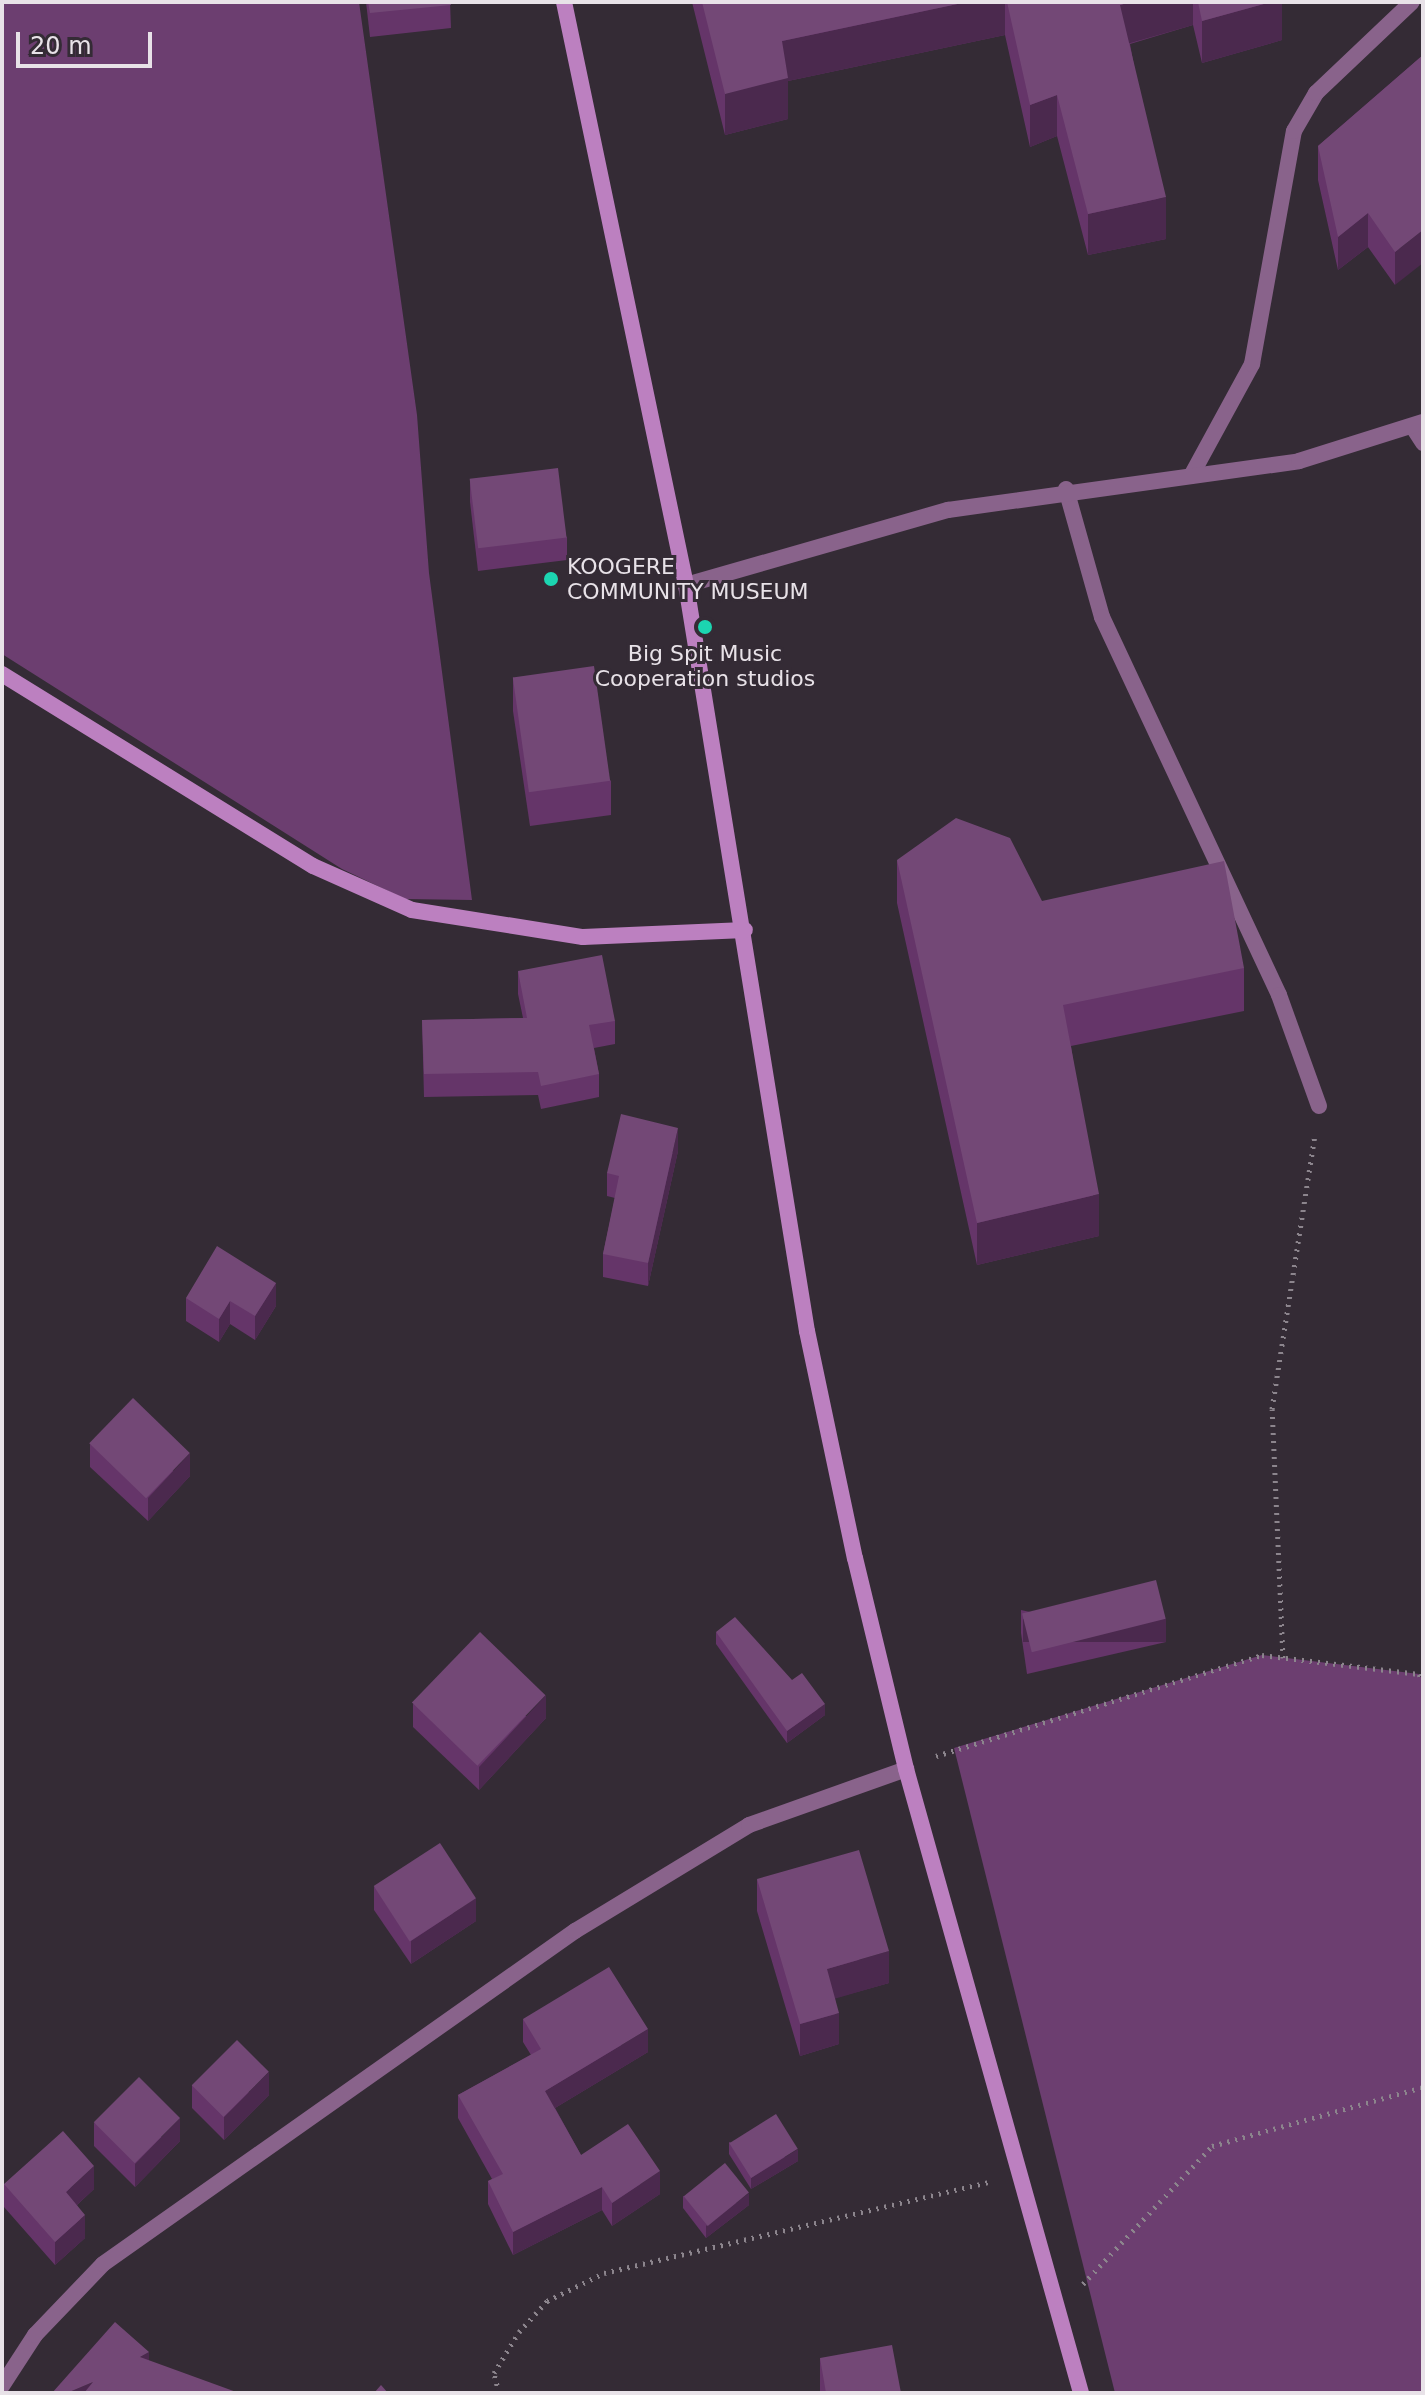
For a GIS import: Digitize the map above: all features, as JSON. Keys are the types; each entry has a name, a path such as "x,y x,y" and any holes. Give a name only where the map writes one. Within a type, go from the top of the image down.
{"street":[{"path":"564,2 686,585 745,930 807,1331 906,1769 1081,2393"},
{"path":"1191,476 1252,364 1294,131 1316,93 1412,2"},
{"path":"686,585 948,510 1066,489 1299,461 1420,432"},
{"path":"1066,489 1102,617 1261,955 1319,1106"},
{"path":"2,674 313,866 412,910 583,937 745,930"},
{"path":"2,2386 35,2335 103,2264 575,1931 749,1825 906,1769"}],"path":[{"path":"1283,1658 1272,1409 1319,1106"},
{"path":"906,1769 1262,1655 1419,1674 1423,1681"},
{"path":"1059,2307 1212,2146 1423,2087"},
{"path":"499,2393 494,2373 519,2332 547,2301 604,2273 1021,2175"}],"shaded area":[{"path":"2,2 359,2 417,415 429,573 472,900 405,899 342,869 2,654"},
{"path":"1262,1655 1419,1674 1423,1681 1423,2393 1115,2393 954,1748"}],"building":[{"path":"368,2 450,2 451,5 370,13"},
{"path":"702,2 967,2 782,41 788,78 725,94"},
{"path":"1007,2 1131,2 1120,5 1166,197 1088,214 1057,95 1030,105"},
{"path":"1198,2 1271,2 1202,21"},
{"path":"1423,55 1423,230 1395,252 1368,213 1338,237 1318,146"},
{"path":"558,468 567,537 478,548 470,479"},
{"path":"594,666 610,781 529,792 513,677"},
{"path":"956,818 1010,838 1042,901 1224,861 1244,968 1063,1005 1099,1194 977,1223 897,860"},
{"path":"602,955 615,1021 589,1025 599,1074 541,1086 538,1072 424,1074 422,1020 527,1018 518,971"},
{"path":"621,1114 678,1128 648,1263 603,1254 619,1176 607,1173"},
{"path":"217,1246 276,1283 255,1316 230,1301 219,1319 186,1298"},
{"path":"133,1398 190,1453 146,1498 89,1443"},
{"path":"1156,1580 1166,1619 1032,1652 1022,1613"},
{"path":"735,1617 792,1680 802,1673 825,1704 787,1731 716,1632"},
{"path":"480,1632 545,1695 477,1766 412,1702"},
{"path":"440,1843 476,1898 410,1941 374,1886"},
{"path":"859,1850 889,1951 827,1969 839,2013 800,2024 757,1879"},
{"path":"609,1967 648,2029 545,2091 581,2155 628,2124 660,2171 612,2203 602,2187 513,2232 488,2181 503,2174 458,2095 541,2049 523,2019"},
{"path":"237,2040 269,2072 224,2117 192,2085"},
{"path":"139,2077 180,2118 135,2163 94,2122"},
{"path":"776,2114 798,2149 751,2178 729,2143"},
{"path":"63,2131 94,2166 66,2192 85,2215 55,2242 4,2184"},
{"path":"725,2163 749,2193 708,2226 684,2196"},
{"path":"115,2322 149,2352 140,2357 239,2393 84,2393 93,2382 67,2393 52,2393"},
{"path":"892,2345 901,2393 826,2393 820,2358"},
{"path":"381,2385 388,2393 374,2393"}],"place":[{"name":"KOOGERE COMMUNITY MUSEUM","path":"551,579"},
{"name":"Big Spit Music Cooperation studios","path":"705,627"}]}
